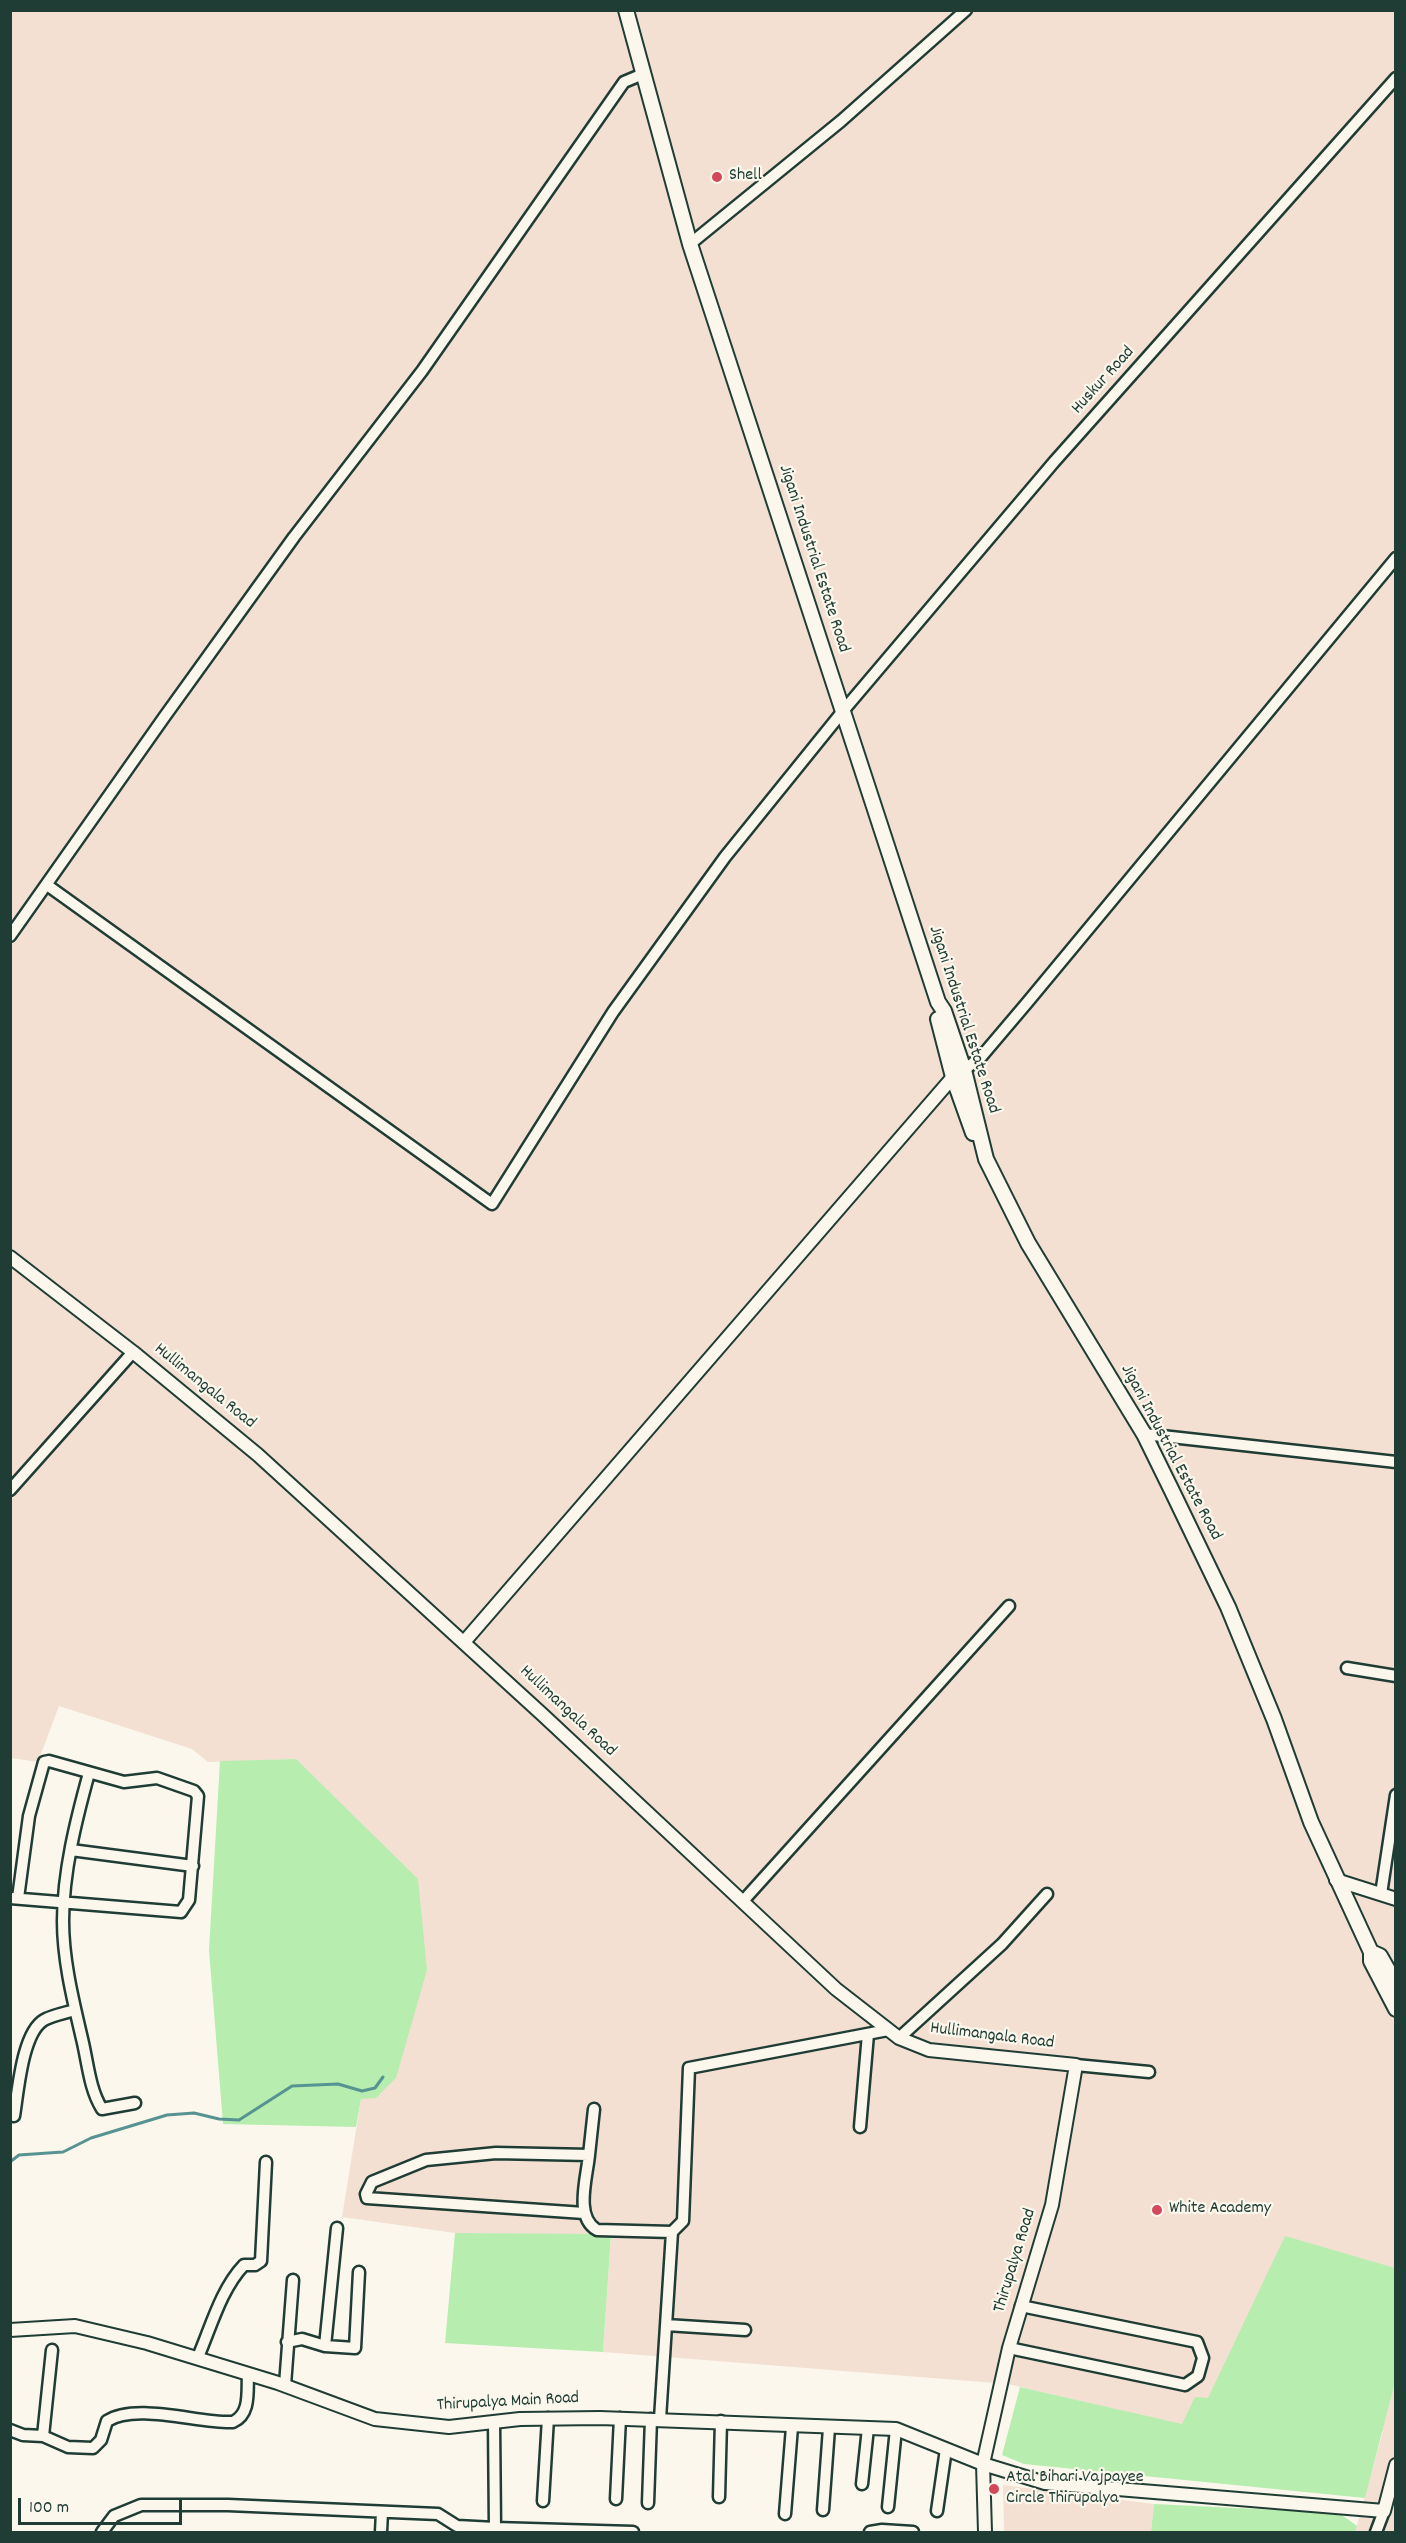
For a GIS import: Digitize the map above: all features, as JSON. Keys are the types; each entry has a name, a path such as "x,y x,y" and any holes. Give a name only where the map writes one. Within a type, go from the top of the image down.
{"main road":[{"name":"Jigani Industrial Estate Road","path":"626,10 690,244 938,1002 938,1017 958,1074 977,1145 1028,1243 1144,1434 1228,1607 1336,1880 1371,1952 1380,1956 1395,1984"},
{"path":"1371,1952 1371,1961 1395,2009"}],"street":[{"path":"690,244 841,121 966,10"},
{"path":"10,936 294,537 422,371 624,82 643,74"},
{"name":"Huskur Road","path":"47,885 492,1204 613,1012 724,857 843,711 1054,462 1395,78"},
{"path":"464,1642 958,1074 981,1057 1395,558"},
{"name":"Hullimangala Road","path":"10,1257 133,1352 258,1455 464,1642 836,1989 899,2038 929,2050 1149,2072"},
{"path":"10,1490 133,1352"},
{"path":"1144,1434 1395,1462"},
{"path":"742,1901 1009,1606"},
{"path":"1347,1668 1395,1676"},
{"path":"49,1761 89,1773 128,1782 153,1777 194,1791 199,1804 189,1900 181,1912 14,1898 40,1767 49,1761"},
{"path":"89,1773 71,1850 63,1902 64,1945 75,2010 99,2103 102,2109 135,2103"},
{"path":"1381,1894 1395,1795"},
{"path":"71,1850 192,1866"},
{"path":"1336,1880 1395,1899"},
{"path":"899,2038 1002,1944 1047,1894"},
{"path":"14,2116 26,2050 34,2028 44,2020 75,2010"},
{"path":"648,2503 666,2325 672,2232 683,2221 689,2068 888,2030"},
{"path":"860,2127 868,2034"},
{"name":"Thirupalya Road","path":"982,2464 1009,2348 1052,2205 1076,2065"},
{"path":"594,2109 584,2213 587,2223 597,2230 672,2232"},
{"path":"584,2213 367,2198 366,2194 372,2182 426,2160 496,2153 589,2155"},
{"path":"198,2357 236,2273 244,2265 255,2265 261,2261 266,2162"},
{"path":"325,2346 337,2228"},
{"path":"287,2342 302,2339 325,2346 355,2348 360,2272"},
{"path":"285,2385 293,2280"},
{"path":"1009,2348 1185,2385 1198,2376 1203,2358 1197,2342 1021,2306"},
{"path":"666,2325 745,2330"},
{"name":"Thirupalya Main Road","path":"10,2330 75,2326 198,2357 285,2385 375,2419 448,2427 548,2418 620,2418 721,2421 792,2427 896,2429 982,2464 1046,2483 1384,2511"},
{"path":"43,2436 52,2350"},
{"path":"10,2430 23,2435 43,2436 68,2447 93,2448 101,2440 107,2421 119,2416 168,2414 233,2422 239,2420 246,2410 248,2374"},
{"path":"543,2501 548,2418"},
{"path":"616,2499 620,2418"},
{"path":"719,2497 721,2421"},
{"path":"494,2422 495,2528"},
{"path":"785,2514 792,2427"},
{"path":"823,2510 829,2428"},
{"path":"862,2484 868,2428"},
{"path":"888,2507 896,2429"},
{"path":"937,2511 946,2449"},
{"path":"982,2464 985,2532"},
{"path":"1376,2532 1384,2511 1395,2465"},
{"path":"102,2532 114,2516 141,2505 228,2505 438,2514 457,2529 633,2532"},
{"path":"381,2532 382,2512"},
{"path":"870,2532 882,2530 913,2532"}],"shaded area":[{"path":"10,11 1395,11 1395,2532 1355,2532 1383,2431 1182,2425 1008,2384 603,2352 611,2235 455,2233 342,2217 361,2099 296,1759 208,1762 192,1749 59,1706 38,1762 11,1758"},
{"path":"1003,2485 1154,2504 1151,2532 1004,2532"}],"green space":[{"path":"296,1759 418,1879 427,1970 396,2078 376,2098 361,2099 356,2127 223,2124 209,1950 220,1761"},
{"path":"455,2233 611,2234 603,2352 445,2343"},
{"path":"1285,2236 1395,2268 1395,2382 1365,2498 1024,2464 1002,2455 1020,2387 1182,2424 1195,2397 1208,2398"},
{"path":"1154,2504 1339,2513 1357,2526 1355,2532 1151,2532"}],"waterway":[{"path":"10,2162 19,2155 63,2152 91,2138 167,2115 194,2113 219,2119 239,2120 292,2086 338,2084 362,2091 375,2088 383,2077"}],"place":[{"name":"Shell","path":"717,177"},
{"name":"White Academy","path":"1157,2210"},
{"name":"Atal Bihari Vajpayee Circle Thirupalya","path":"994,2489"}]}
